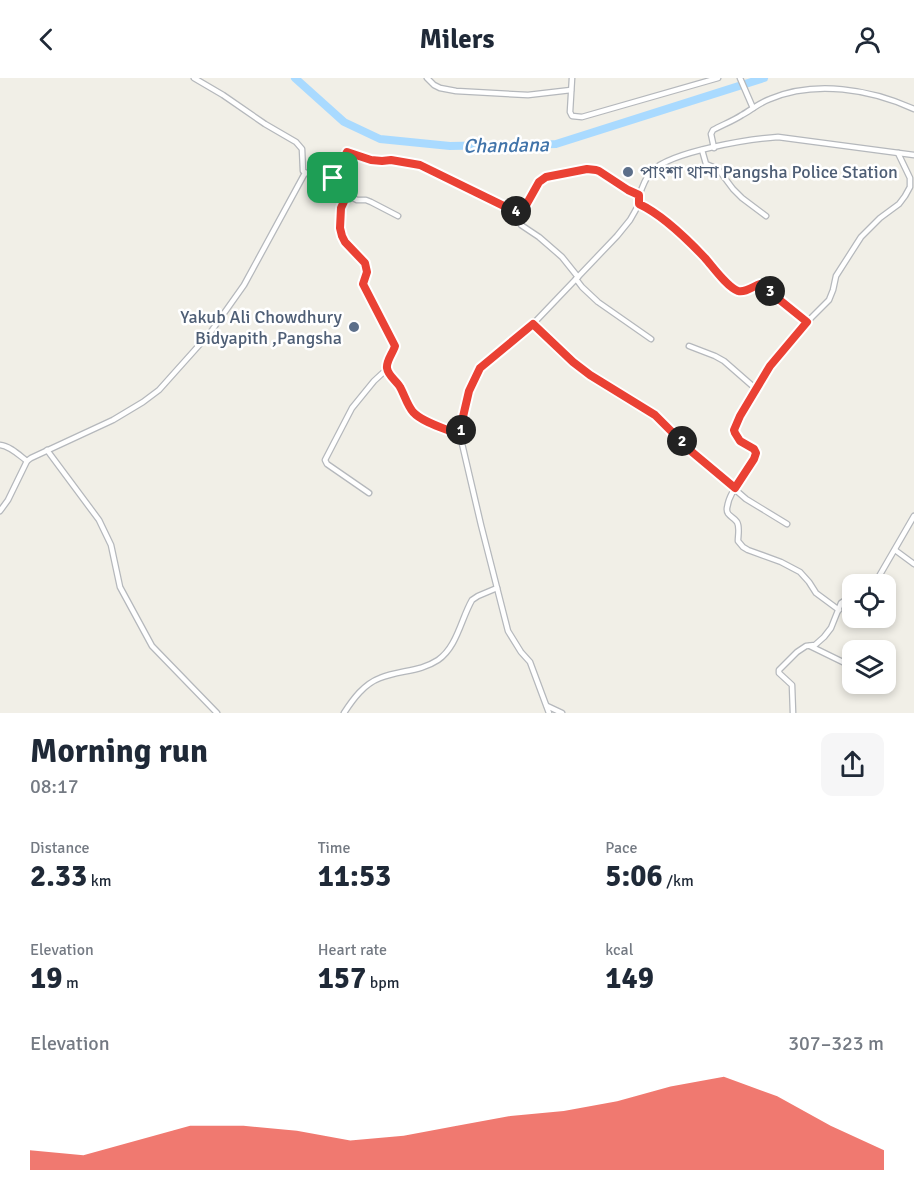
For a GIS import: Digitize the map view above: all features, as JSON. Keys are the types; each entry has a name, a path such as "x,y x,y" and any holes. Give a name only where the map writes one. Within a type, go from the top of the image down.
{"street":[{"path":"194,78 296,142 302,149 302,169 313,177 328,180 333,178 347,152 371,160 403,161 420,165 514,211 521,225 562,257 582,287 598,302 651,339"},
{"path":"427,78 440,87 456,91 528,95 571,90"},
{"path":"572,78 570,112 572,116 582,117 718,78"},
{"path":"740,78 753,108"},
{"path":"714,147 711,134 713,130 770,99 794,91 834,89 866,93 887,98 914,109"},
{"path":"549,713 530,662 508,632 460,435 469,391 480,368 533,324 577,278 630,220 639,204 639,195 648,176 654,169 672,159 714,147 778,137 914,155"},
{"path":"702,150 706,164 718,170 733,189 766,216"},
{"path":"839,610 816,593 800,572 781,562 748,550 738,541 739,525 726,510 735,488 756,453 754,449 746,446 737,438 734,430 770,366 829,300 836,276 861,237 879,218 899,204 910,187 910,178 898,153"},
{"path":"514,211 525,207 539,182 546,177 587,169 599,171 639,195"},
{"path":"0,511 8,500 27,461 113,420 143,402 159,390 183,365 217,324 244,285 305,173"},
{"path":"333,178 347,195 357,200 371,202 398,216"},
{"path":"347,195 341,208 340,228 345,242 365,263 367,272 363,284 395,346 387,369 415,415 460,435"},
{"path":"639,204 655,213 681,235 737,290 742,292 760,284 807,322"},
{"path":"533,324 590,375 655,415 692,452 746,499 787,524"},
{"path":"689,346 724,361 756,389"},
{"path":"369,493 327,464 325,460 352,408 387,369"},
{"path":"0,445 2,444 27,461"},
{"path":"47,450 99,520 111,545 120,587 152,646 217,713"},
{"path":"881,574 914,516"},
{"path":"895,550 914,564"},
{"path":"344,713 370,683 382,677 423,668 438,660 447,652 472,600 496,588"},
{"path":"793,713 792,685 778,673 779,670 797,652 806,646 815,645 831,628 842,602"},
{"path":"810,646 842,662"},
{"path":"546,706 562,713"}],"waterway":[{"name":"Chandana","path":"295,78 344,122 380,139 450,146 556,144 764,78"}],"place":[{"name":"পাংশা থানা Pangsha Police Station","path":"628,172"},
{"name":"Yakub Ali Chowdhury Bidyapith ,Pangsha","path":"354,327"}],"route":[{"path":"347,152 371,160 403,161 438,173 514,211 525,207 539,182 546,177 587,169 596,170 633,194 639,195 639,204 655,213 681,235 739,292 760,284 764,285 807,322 770,366 740,416 734,430 737,438 746,446 754,449 756,453 735,488 692,452 655,415 590,375 533,324 480,368 476,374 465,406 460,435 415,415 387,369 395,346 364,287 367,272 365,263 342,236 341,208 347,195 333,178 347,152"}]}
